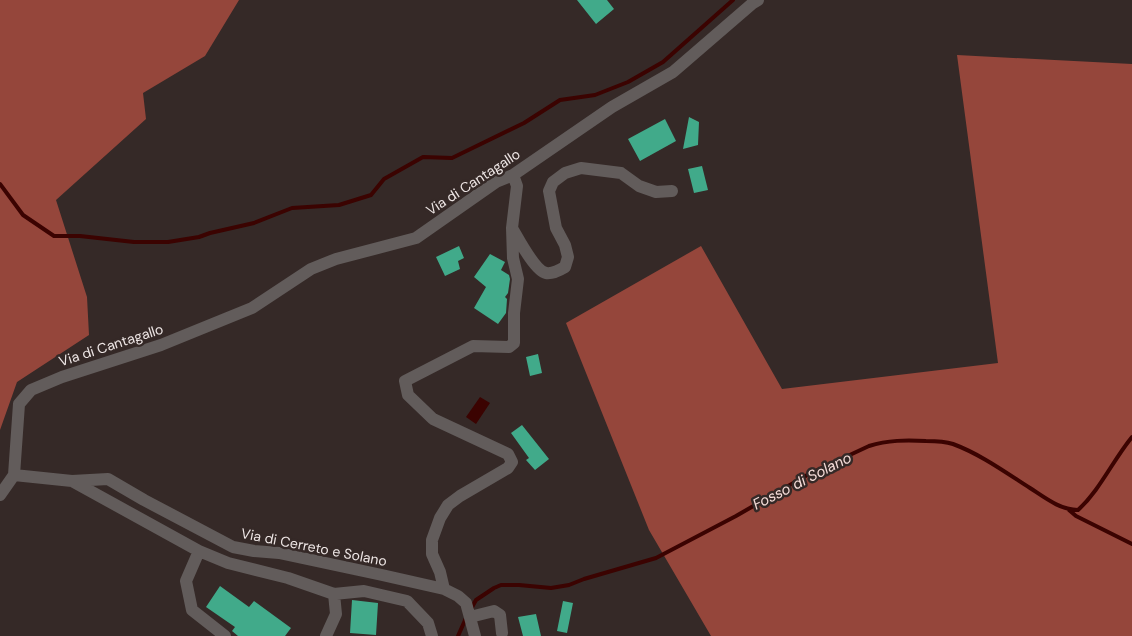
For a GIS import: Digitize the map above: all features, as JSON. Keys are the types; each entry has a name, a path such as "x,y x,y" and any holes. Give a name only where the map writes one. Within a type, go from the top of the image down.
{"street":[{"name":"Via di Cantagallo","path":"14,475 19,404 31,390 62,377 161,346 252,308 311,269 336,259 416,238 496,182 513,176 612,107 673,72 758,0"},
{"path":"512,228 539,269 546,273 556,272 565,267 568,257 565,245 556,228 549,191 553,182 565,173 582,168 621,173 640,186 656,192 672,191"},
{"path":"444,589 440,572 432,554 432,540 440,518 448,505 508,468 512,462 508,454 433,419 408,395 405,381 473,346 510,348 514,344 514,313 518,279 512,258 512,228 516,186 513,176"},
{"path":"0,495 14,475"},
{"name":"Via di Cerreto e Solano","path":"14,475 72,481 108,479 233,547 279,553 444,589 458,596 466,603 475,636"},
{"path":"72,481 199,551 228,564 288,578 334,594 364,591 407,601 428,622 432,636"},
{"path":"199,551 186,581 192,610 225,636"},
{"path":"326,636 336,614 334,594"},
{"path":"470,617 494,611 500,615 502,633"}],"shaded area":[{"path":"0,0 239,0 205,56 143,93 146,119 56,200 87,297 89,335 17,382 0,430"},
{"path":"957,55 1132,64 1132,636 711,636 649,530 566,323 701,246 782,389 998,363"},
{"path":"480,397 490,403 476,424 466,417"}],"building":[{"path":"577,0 607,0 614,9 596,24"},
{"path":"689,117 699,122 698,145 683,149"},
{"path":"665,119 676,141 640,161 628,139"},
{"path":"702,166 708,190 694,193 688,169"},
{"path":"459,246 464,258 458,261 460,269 445,276 436,257"},
{"path":"490,254 505,262 501,270 509,275 510,279 508,293 505,297 507,299 506,313 498,324 474,308 486,287 474,277"},
{"path":"538,354 542,373 530,376 526,357"},
{"path":"522,425 549,459 535,470 526,460 529,458 511,433"},
{"path":"220,586 249,607 254,601 291,628 285,636 238,636 232,631 235,627 206,607"},
{"path":"352,600 378,603 376,635 350,633"},
{"path":"563,601 573,603 567,633 557,631"},
{"path":"536,614 541,636 523,636 518,617"}],"waterway":[{"path":"0,184 23,215 54,236 80,236 134,242 168,242 199,237 254,223 292,208 339,205 371,195 384,179 423,157 452,158 524,123 560,100 595,95 628,82 663,62 733,0"},
{"name":"Fosso di Solano","path":"471,609 476,600 501,585 551,588 569,585 656,558 736,516 809,474 876,444 911,441 940,441 953,444 983,458 1052,502 1065,508 1078,510 1100,484 1132,437"},
{"path":"1069,510 1076,516 1132,544"},
{"name":"Fosso di Solano","path":"458,636 466,618"}]}
